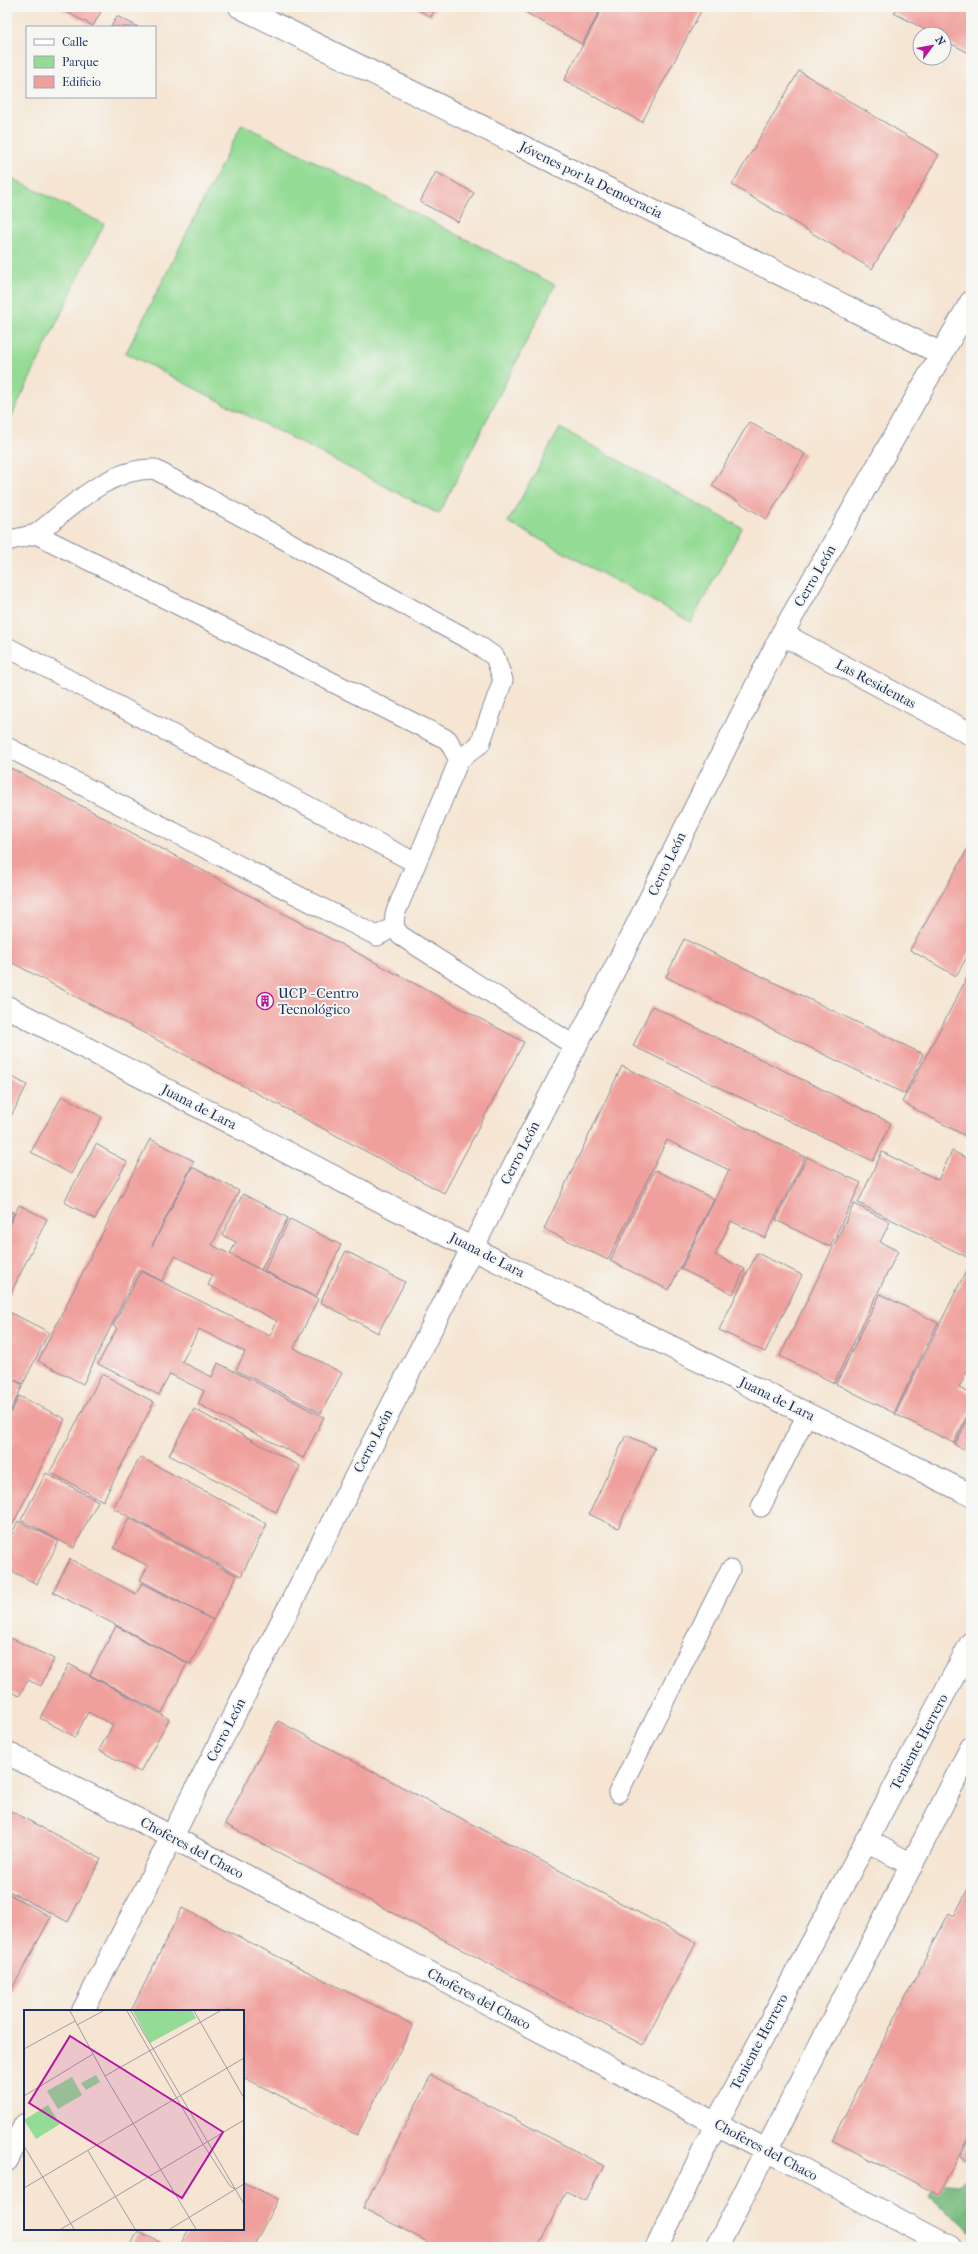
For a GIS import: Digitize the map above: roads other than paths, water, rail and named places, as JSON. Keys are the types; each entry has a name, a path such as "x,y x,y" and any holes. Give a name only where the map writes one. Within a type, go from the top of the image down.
{"street":[{"name":"Jóvenes por la Democracia","path":"240,7 942,354"},
{"name":"Cerro León","path":"84,2010 575,1046 782,634 971,302"},
{"name":"Las Residentas","path":"782,634 971,734"},
{"name":"Juana de Lara","path":"7,1007 471,1248 971,1495"},
{"name":"Teniente Herrero","path":"657,2247 716,2124 971,1643"},
{"path":"717,2247 971,1748"},
{"name":"Choferes del Chaco","path":"7,1753 172,1837 950,2247"},
{"path":"866,1840 912,1865"},
{"path":"7,2160 24,2127"}],"lane":[{"path":"7,541 36,534 95,489 121,474 137,468 154,468 475,642 495,657 503,680 480,744 459,760 395,914 394,927 401,936 575,1046"},
{"path":"36,534 448,740 459,760"},
{"path":"7,647 416,863"},
{"path":"7,746 377,936 394,927"},
{"path":"761,1507 807,1414"},
{"path":"618,1793 730,1570"}],"place":[{"name":"UCP - Centro Tecnológico","path":"265,1001"}]}
